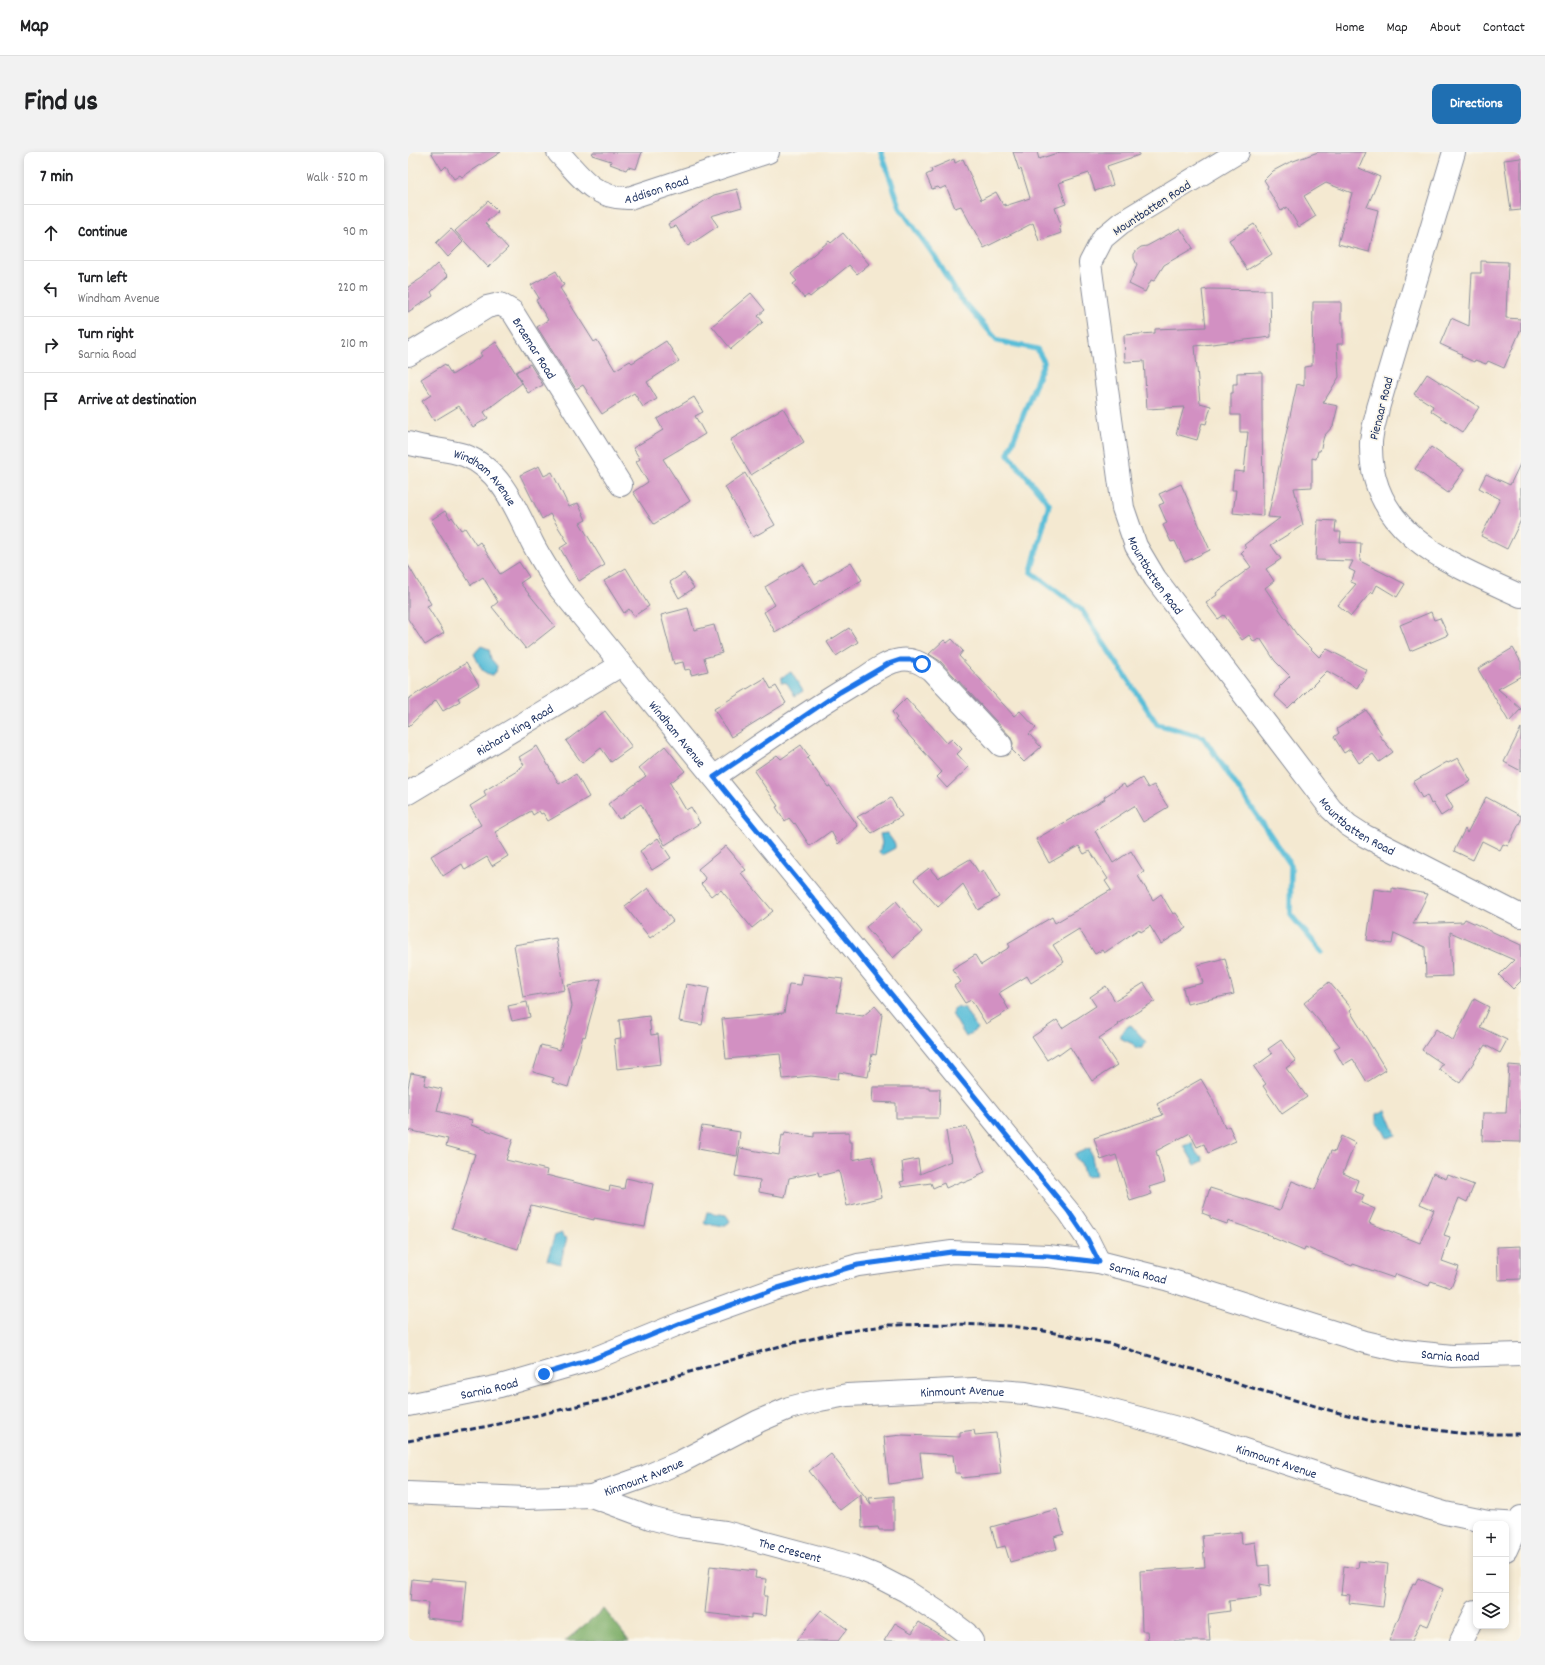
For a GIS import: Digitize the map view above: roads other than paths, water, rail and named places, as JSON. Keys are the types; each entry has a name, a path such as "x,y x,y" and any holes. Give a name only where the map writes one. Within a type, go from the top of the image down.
{"street":[{"name":"Addison Road","path":"558,152 587,183 607,196 618,198 629,198 768,152"},
{"name":"Mountbatten Road","path":"1238,152 1121,223 1103,238 1090,263 1092,290 1123,508 1136,546 1155,578 1331,809 1348,825 1365,836 1521,916"},
{"name":"Pienaar Road","path":"1454,152 1378,408 1370,446 1374,476 1386,507 1403,528 1422,544 1446,561 1521,596"},
{"name":"Braemar Road","path":"408,355 487,307 500,304 512,311 621,486"},
{"name":"Windham Avenue","path":"408,443 464,455 492,473 502,485 545,565 560,589 1069,1212 1088,1240 1099,1262"},
{"path":"714,777 840,692 888,664 900,660 913,660 931,670 1000,746"},
{"name":"Richard King Road","path":"408,793 621,665"},
{"name":"Sarnia Road","path":"408,1405 500,1386 593,1359 681,1323 771,1291 858,1265 952,1252 1048,1256 1099,1262 1166,1279 1364,1342 1404,1351 1452,1356 1521,1354"},
{"name":"Kinmount Avenue","path":"408,1493 526,1498 591,1496 647,1476 680,1462 789,1408 847,1395 974,1389 1026,1393 1082,1403 1185,1430 1367,1490 1445,1513 1488,1522 1520,1521"},
{"name":"The Crescent","path":"591,1496 650,1518 680,1526 725,1532 852,1566 906,1591 941,1614 966,1633 972,1641"},
{"path":"1509,1544 1520,1521"},
{"path":"1461,1641 1473,1617"}],"water":[{"path":"481,646 489,649 491,659 497,666 496,672 491,676 482,670 474,654"},
{"path":"791,672 803,691 795,696 787,683 781,682 782,677"},
{"path":"887,833 895,844 895,848 882,855 879,853 882,843 880,834"},
{"path":"957,1006 962,1008 964,1007 977,1029 966,1037 952,1014 953,1010"},
{"path":"1131,1025 1146,1042 1142,1048 1136,1048 1133,1044 1120,1038 1120,1034"},
{"path":"1386,1110 1396,1135 1387,1138 1381,1126 1377,1123 1377,1114"},
{"path":"1192,1143 1197,1154 1202,1157 1203,1161 1195,1165 1184,1146"},
{"path":"1090,1148 1096,1176 1085,1177 1081,1163 1077,1160 1075,1154"},
{"path":"707,1212 726,1215 730,1221 726,1226 704,1223"},
{"path":"562,1233 563,1237 567,1238 560,1264 547,1260 555,1235"}],"waterway":[{"path":"881,152 901,209 935,257 959,297 998,341 1037,349 1044,362 1008,454 1049,504 1031,572 1081,609 1157,724 1203,737 1291,865 1290,914 1322,952"}],"railway":[{"path":"408,1441 499,1424 607,1399 658,1381 784,1345 837,1333 889,1325 957,1324 1011,1326 1111,1344 1256,1389 1375,1422 1467,1434 1521,1434"}]}
